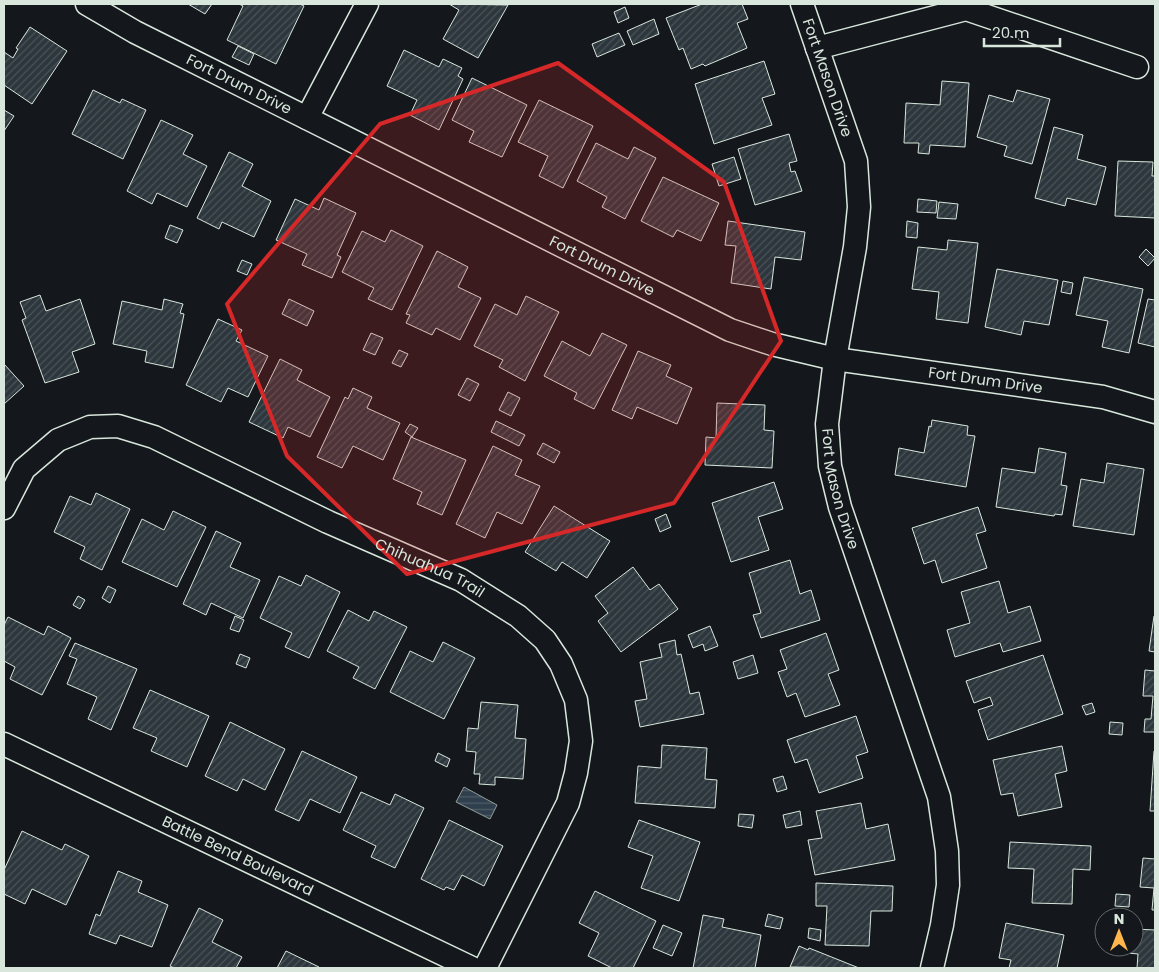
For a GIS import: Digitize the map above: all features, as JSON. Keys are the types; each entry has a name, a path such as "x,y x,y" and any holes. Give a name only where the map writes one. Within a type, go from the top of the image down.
{"street":[{"name":"Fort Drum Drive","path":"87,4 135,32 730,330 772,344 835,359 1103,397 1155,412"},
{"path":"307,118 368,4"},
{"name":"Fort Mason Drive","path":"802,4 856,161 859,208 855,247 835,359 827,424 830,466 840,507 939,797 947,851 948,885 942,925 932,968"},
{"path":"817,48 966,9 1138,67"},
{"name":"Chihuahua Trail","path":"4,508 24,469 58,440 90,426 118,426 154,437 328,522 461,580 518,616 546,640 561,664 576,700 581,741 576,773 568,803 485,968"},
{"name":"Battle Bend Boulevard","path":"4,744 472,968"}],"highlighted area":[{"path":"558,63 724,182 781,341 674,503 407,574 287,456 227,304 380,124"}],"water":[{"path":"464,787 497,805 490,819 456,802"}],"building":[{"path":"188,4 212,4 205,14"},
{"path":"239,4 300,4 304,6 276,64 227,40 243,6"},
{"path":"449,4 508,5 478,58 443,39 459,10"},
{"path":"702,4 742,4 748,19 737,23 747,48 705,66 703,64 691,69 683,48 679,50 666,18"},
{"path":"625,7 629,18 618,23 614,12"},
{"path":"654,19 659,34 633,45 627,31"},
{"path":"30,27 67,51 32,104 4,85 4,52 13,58 18,49 16,48"},
{"path":"619,33 625,45 597,57 592,44"},
{"path":"238,46 254,54 249,65 232,57"},
{"path":"404,50 439,67 443,59 462,68 458,76 463,79 439,130 410,115 417,100 387,86"},
{"path":"764,61 775,94 762,98 772,125 714,144 695,84"},
{"path":"472,78 527,105 502,157 469,142 474,131 452,120"},
{"path":"942,81 969,83 965,147 930,145 929,154 918,153 919,143 904,143 906,103 940,105"},
{"path":"93,90 120,103 122,99 146,110 123,159 72,134"},
{"path":"1017,90 1050,99 1032,164 1004,156 1007,146 977,137 989,95 1013,102"},
{"path":"539,100 593,126 563,188 539,176 548,156 518,142"},
{"path":"4,110 14,116 4,131"},
{"path":"161,120 193,135 183,154 207,166 187,207 157,193 152,204 127,191"},
{"path":"1054,127 1083,135 1077,159 1106,167 1096,205 1067,198 1065,206 1035,198"},
{"path":"789,134 797,161 789,163 791,172 795,171 802,191 755,205 738,149"},
{"path":"596,143 628,159 634,147 656,158 625,219 602,207 607,197 577,181"},
{"path":"229,152 253,164 242,186 271,201 254,237 222,222 219,229 197,218"},
{"path":"734,157 741,179 719,186 712,164"},
{"path":"1118,161 1153,162 1155,218 1115,216"},
{"path":"663,177 719,203 701,241 677,230 673,237 641,221"},
{"path":"324,198 356,213 337,255 341,257 332,278 302,265 307,254 276,240 295,199 319,210"},
{"path":"918,199 937,201 936,213 917,212"},
{"path":"939,202 958,204 956,219 937,218"},
{"path":"728,221 805,232 801,260 775,257 771,289 731,283 736,246 725,245"},
{"path":"907,221 918,223 917,238 906,237"},
{"path":"170,225 183,230 177,243 165,238"},
{"path":"391,230 423,246 392,310 368,299 374,288 342,272 362,231 385,242"},
{"path":"948,240 978,243 968,323 936,319 939,292 912,289 918,247 947,250"},
{"path":"1146,249 1155,258 1148,266 1139,257"},
{"path":"437,251 468,267 458,287 481,298 460,340 436,328 432,335 406,323 410,315 406,314"},
{"path":"242,260 252,264 247,275 237,271"},
{"path":"997,269 1058,280 1049,325 1024,321 1021,335 985,327"},
{"path":"1084,277 1143,289 1129,353 1102,347 1108,321 1076,315"},
{"path":"1063,281 1073,283 1071,294 1061,292"},
{"path":"40,295 46,311 80,299 95,344 72,352 79,372 45,383 22,320 26,318 20,302"},
{"path":"526,296 559,312 525,381 499,367 503,360 474,346 495,304 517,315"},
{"path":"164,299 183,304 180,313 184,314 173,368 145,362 147,351 113,344 122,301 162,310"},
{"path":"289,299 314,311 307,326 282,314"},
{"path":"1148,299 1155,300 1155,347 1138,343"},
{"path":"218,319 242,330 236,341 268,356 248,397 228,388 221,402 186,385"},
{"path":"371,333 383,338 375,355 363,350"},
{"path":"602,333 627,345 594,409 574,399 577,393 544,376 562,341 590,356"},
{"path":"399,350 408,354 401,367 392,363"},
{"path":"638,351 671,365 666,376 692,388 677,424 637,407 632,419 612,410"},
{"path":"280,359 302,370 297,380 330,397 310,437 288,427 283,438 249,422"},
{"path":"4,364 24,386 4,404"},
{"path":"467,378 479,384 470,401 458,395"},
{"path":"353,388 372,397 367,408 400,423 383,460 353,446 342,468 317,457 345,397 348,399"},
{"path":"508,392 520,398 511,416 499,410"},
{"path":"717,403 765,405 764,430 774,431 772,468 705,465 706,437 716,438"},
{"path":"932,420 968,426 967,435 975,436 966,487 895,475 899,448 924,453 929,426 931,427"},
{"path":"496,421 525,435 519,446 491,432"},
{"path":"410,424 418,428 412,437 405,432"},
{"path":"411,437 466,460 442,515 417,504 422,492 393,479"},
{"path":"543,443 560,452 554,463 537,454"},
{"path":"493,446 522,460 515,475 540,486 522,524 497,512 485,538 456,524"},
{"path":"1039,448 1066,453 1061,485 1067,486 1062,515 1055,514 1054,516 996,507 1002,468 1035,473"},
{"path":"1107,463 1144,469 1134,535 1073,526 1081,479 1104,483"},
{"path":"774,482 783,509 758,517 769,550 731,562 712,503"},
{"path":"96,493 130,509 102,570 80,559 85,547 54,532 70,496 91,505"},
{"path":"554,506 610,541 587,578 562,562 556,571 525,552"},
{"path":"978,507 986,531 976,534 987,568 942,583 935,560 924,564 912,528"},
{"path":"173,511 206,527 177,587 122,562 142,519 164,530"},
{"path":"666,514 671,527 660,532 655,519"},
{"path":"216,531 241,543 230,567 260,580 243,618 211,603 206,615 183,604"},
{"path":"790,560 800,594 811,590 820,620 761,638 753,615 761,613 749,573"},
{"path":"633,567 650,590 659,584 678,609 621,652 598,621 608,613 595,596"},
{"path":"306,575 340,592 309,658 285,647 292,633 260,618 279,576 301,586"},
{"path":"999,581 1008,613 1030,606 1041,641 1003,652 1000,643 955,657 947,630 970,623 961,592"},
{"path":"108,586 116,590 110,603 102,598"},
{"path":"78,596 85,600 80,609 73,605"},
{"path":"348,610 369,621 374,611 407,627 375,689 353,678 359,667 327,651"},
{"path":"235,616 244,620 239,632 230,629"},
{"path":"1155,616 1155,652 1149,651"},
{"path":"8,617 44,635 48,626 71,638 42,695 10,679 15,667 4,661 4,625"},
{"path":"710,626 718,646 705,651 703,644 693,648 688,635"},
{"path":"826,633 839,670 828,674 840,705 805,717 796,693 787,697 778,672 787,669 780,650"},
{"path":"675,640 677,655 681,654 690,694 699,692 704,714 640,727 635,701 647,699 640,662 662,657 659,644"},
{"path":"443,642 475,658 444,719 390,692 410,651 433,662"},
{"path":"75,643 137,669 111,730 88,719 97,697 67,684 77,659 69,656"},
{"path":"240,654 250,658 246,668 236,664"},
{"path":"753,655 758,673 738,679 733,662"},
{"path":"1043,655 1063,714 988,740 978,710 993,705 990,697 974,703 966,681"},
{"path":"1145,670 1155,671 1155,732 1144,732 1145,719 1151,719 1153,696 1143,696"},
{"path":"150,690 209,716 187,767 151,751 157,738 133,728"},
{"path":"481,702 518,705 515,738 526,739 523,779 495,777 495,785 479,784 480,774 474,774 476,752 466,751 468,728 478,729"},
{"path":"1092,703 1095,712 1086,715 1082,706"},
{"path":"856,716 868,752 856,756 863,778 819,793 807,759 795,763 787,740"},
{"path":"230,722 285,749 265,790 243,779 237,791 205,776"},
{"path":"1110,722 1123,723 1122,735 1109,734"},
{"path":"662,745 707,748 705,779 717,780 715,808 635,803 638,766 661,768"},
{"path":"1062,746 1067,771 1055,774 1062,807 1018,816 1013,793 1001,795 993,760"},
{"path":"302,751 357,777 340,813 310,799 299,821 275,810"},
{"path":"1154,751 1155,811 1150,811"},
{"path":"438,753 450,759 447,767 435,761"},
{"path":"783,776 787,789 777,792 773,779"},
{"path":"361,792 390,805 395,794 424,808 395,868 371,857 376,846 343,830"},
{"path":"861,803 866,829 888,824 895,860 815,875 808,840 822,838 816,811"},
{"path":"800,811 802,825 786,828 783,815"},
{"path":"739,814 754,815 752,828 738,826"},
{"path":"449,820 503,846 484,886 462,875 454,890 446,887 444,890 421,879"},
{"path":"639,820 700,842 679,901 641,888 653,856 628,847"},
{"path":"22,831 62,850 65,844 89,856 66,905 32,889 25,904 4,894 4,870"},
{"path":"1010,842 1091,846 1090,870 1073,869 1072,904 1032,903 1034,869 1008,868"},
{"path":"1143,858 1155,859 1155,910 1152,910 1154,888 1140,887"},
{"path":"118,871 142,881 138,892 168,905 152,947 120,935 116,944 89,934 96,914 100,916"},
{"path":"816,883 893,886 892,911 871,911 869,946 825,945 827,906 816,906"},
{"path":"595,891 656,921 633,968 612,968 588,956 599,933 579,923"},
{"path":"1116,894 1130,895 1129,907 1115,906"},
{"path":"199,908 223,920 212,942 242,957 236,968 174,968 170,966"},
{"path":"768,914 783,918 780,929 765,926"},
{"path":"703,915 724,919 722,927 761,935 755,968 693,968"},
{"path":"1006,923 1064,935 1057,968 1009,968 1011,960 999,958"},
{"path":"663,925 682,933 672,956 653,948"},
{"path":"809,928 821,930 820,941 808,938"},
{"path":"1144,929 1155,930 1155,968 1137,968 1138,957 1144,957"},
{"path":"799,946 808,950 809,948 859,968 790,967"},
{"path":"286,951 319,967 277,968"}]}
